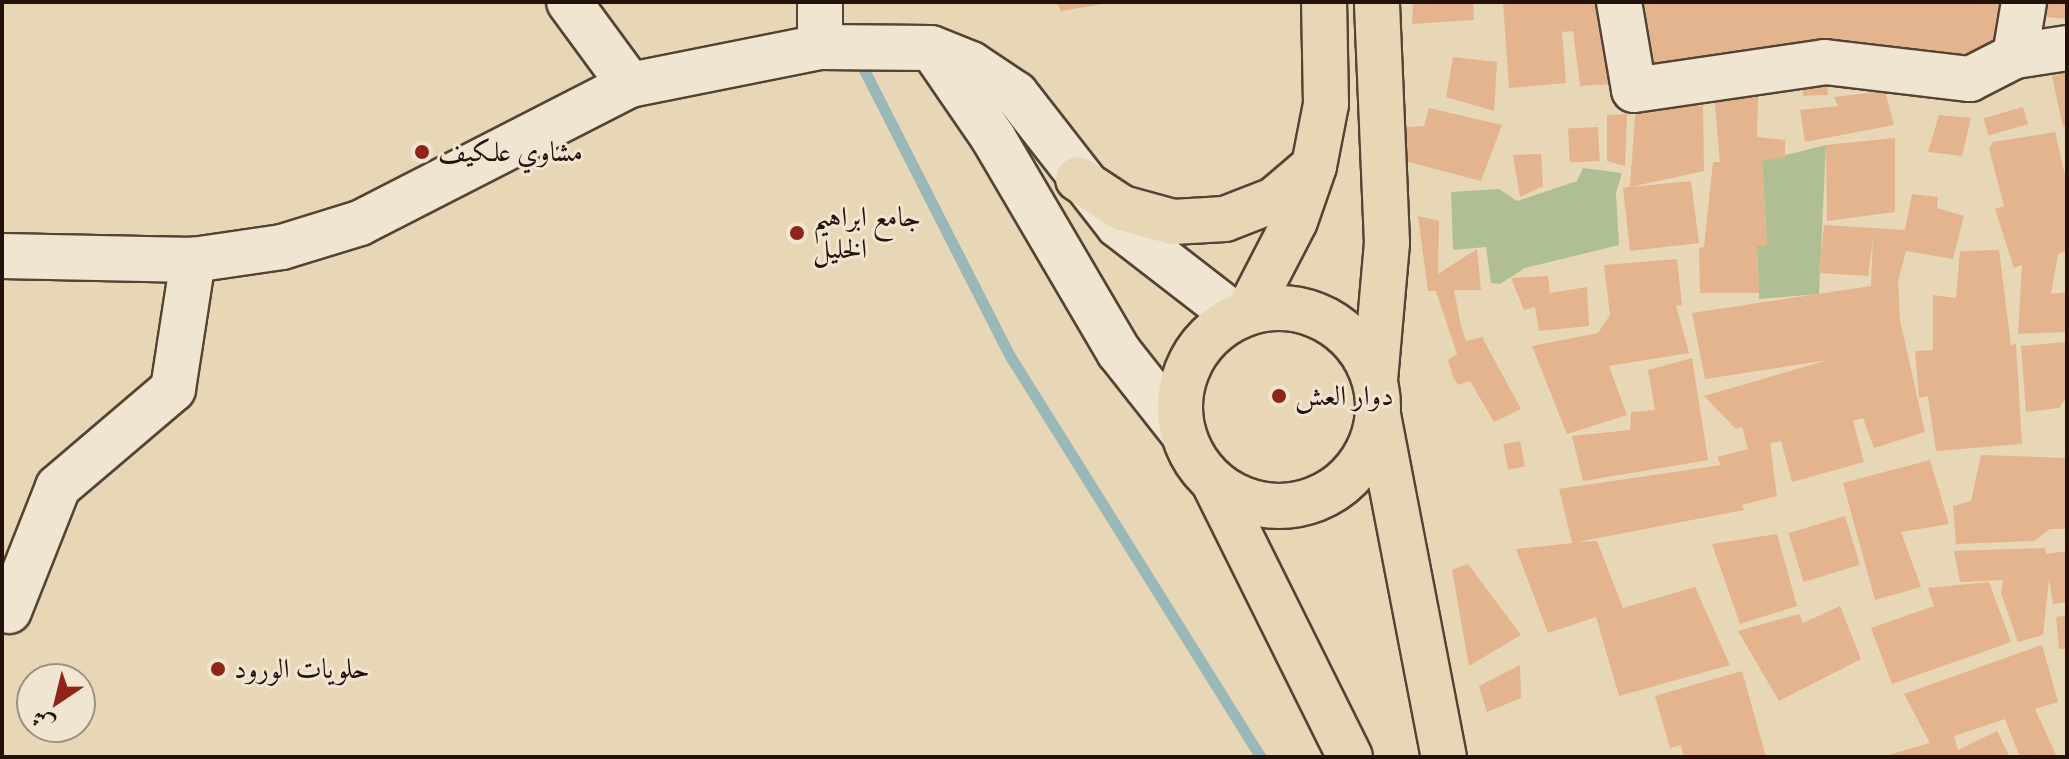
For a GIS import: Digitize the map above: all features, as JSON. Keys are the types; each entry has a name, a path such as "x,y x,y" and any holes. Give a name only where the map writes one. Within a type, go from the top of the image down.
{"main road":[{"path":"1324,2 1326,104 1314,166 1295,221 1242,314 1195,353 1179,406 1183,433 1213,481 1350,757"},
{"path":"1213,481 1239,498 1301,504 1354,472 1371,446 1387,243 1377,2"},
{"path":"1078,179 1122,208 1173,222 1225,219 1274,200 1314,166"},
{"path":"1242,314 1301,310 1326,319 1356,345 1376,398 1444,757"}],"street":[{"path":"569,2 630,85"},
{"path":"820,2 820,47"},
{"path":"1619,2 1634,90 1825,62 1970,79 2015,56 2067,48"},
{"path":"2015,56 2024,2"},
{"path":"2,256 193,260 282,247 360,223 630,85 820,47 931,48 971,64 1016,94 1078,179 1153,258 1242,314"},
{"path":"931,48 994,139 1119,352 1183,433"},
{"path":"9,611 58,487 173,389 193,260"}],"green space":[{"path":"1826,145 1819,294 1759,299 1757,246 1767,245 1762,161"},
{"path":"1583,168 1622,173 1616,193 1619,245 1525,268 1500,284 1491,283 1486,247 1453,250 1451,192 1499,189 1517,201 1577,181"}],"building":[{"path":"1056,2 1103,2 1103,4 1061,11"},
{"path":"1413,2 1473,2 1474,20 1412,24"},
{"path":"1503,2 1617,2 1631,83 1580,86 1573,31 1562,32 1566,83 1509,88"},
{"path":"1622,2 2010,2 2002,32 1972,66 1877,44 1633,71"},
{"path":"2040,2 2067,2 2067,19 2037,16"},
{"path":"1453,57 1497,62 1494,111 1446,97"},
{"path":"1827,71 1828,95 1803,96 1802,72"},
{"path":"2067,73 2067,125 2063,127 2052,76"},
{"path":"1885,91 1894,125 1805,142 1800,110 1838,106 1834,97"},
{"path":"1714,94 1758,95 1757,137 1785,140 1785,157 1762,161 1767,245 1757,246 1759,293 1700,293 1699,248 1704,247 1713,162 1720,162"},
{"path":"1636,103 1703,106 1704,171 1630,187"},
{"path":"2023,107 2028,124 1989,136 1984,118"},
{"path":"1429,108 1502,125 1481,181 1401,160 1407,127 1424,126"},
{"path":"1627,114 1625,166 1607,161 1607,115"},
{"path":"1939,115 1971,118 1962,156 1928,152"},
{"path":"1598,127 1600,161 1570,163 1568,129"},
{"path":"2055,132 2067,184 2067,251 2058,254 2051,294 2067,292 2067,332 2018,334 2022,265 2014,268 1995,209 2004,206 1989,149 1993,142"},
{"path":"1895,138 1895,212 1827,221 1826,145"},
{"path":"1541,154 1543,186 1520,197 1513,155"},
{"path":"1691,181 1699,243 1630,251 1623,188"},
{"path":"1912,194 1938,197 1937,208 1964,216 1953,259 1906,251 1898,281 1900,320 1925,432 1874,448 1863,418 1853,421 1864,462 1792,482 1781,441 1770,443 1777,496 1742,505 1744,510 1577,542 1597,541 1623,608 1695,587 1730,665 1619,696 1596,617 1548,633 1516,549 1572,543 1559,489 1721,465 1717,457 1748,449 1742,427 1736,429 1704,396 1828,360 1705,379 1692,313 1871,286 1873,238 1868,276 1819,273 1824,225 1905,230"},
{"path":"1418,216 1439,221 1438,274 1477,249 1481,290 1454,290 1461,326 1466,341 1482,337 1521,409 1494,422 1470,381 1458,385 1453,377 1448,360 1457,354 1436,291 1428,291"},
{"path":"1999,250 2011,345 2016,344 2022,444 1936,451 1928,396 1919,398 1915,351 1933,350 1933,295 1956,298 1960,251"},
{"path":"1677,259 1682,305 1676,306 1689,353 1609,366 1627,415 1567,434 1532,346 1598,333 1610,315 1604,265"},
{"path":"1548,276 1550,293 1587,287 1589,326 1539,331 1535,307 1524,310 1511,278"},
{"path":"2067,342 2067,397 2059,408 2026,412 2021,346"},
{"path":"1692,358 1708,460 1583,481 1572,436 1630,430 1631,412 1655,410 1648,370"},
{"path":"1520,441 1525,467 1508,470 1503,444"},
{"path":"1981,455 2067,458 2067,529 2050,529 2034,541 1956,544 1953,506 1971,501"},
{"path":"1930,460 1949,524 1901,532 1921,587 1875,600 1843,483"},
{"path":"1845,516 1860,565 1803,582 1789,533"},
{"path":"1777,534 1797,606 1740,624 1712,544"},
{"path":"2045,548 2046,554 2067,551 2067,602 2053,604 2049,579 2043,635 2018,642 2001,593 2003,580 1960,582 1954,551"},
{"path":"1468,564 1521,635 1469,666 1452,570"},
{"path":"1989,582 2011,642 1892,684 1871,628 1934,606 1928,588"},
{"path":"1840,606 1861,659 1779,701 1738,631 1799,614 1803,623"},
{"path":"2067,615 2067,649 2059,649 2056,617"},
{"path":"2042,645 2058,702 2035,709 2057,757 2020,757 2005,719 1954,736 1958,750 1997,731 2010,757 1881,757 1930,743 1904,694"},
{"path":"1520,665 1521,698 1487,712 1479,686"},
{"path":"1742,671 1766,757 1684,757 1681,745 1670,748 1655,696"}],"waterway":[{"path":"858,58 1010,356 1261,757"}],"place":[{"name":"مشاوي علكيف","path":"422,152"},
{"name":"جامع ابراهيم الخليل","path":"797,233"},
{"name":"دوار العش","path":"1279,396"},
{"name":"حلويات الورود","path":"218,669"}]}
